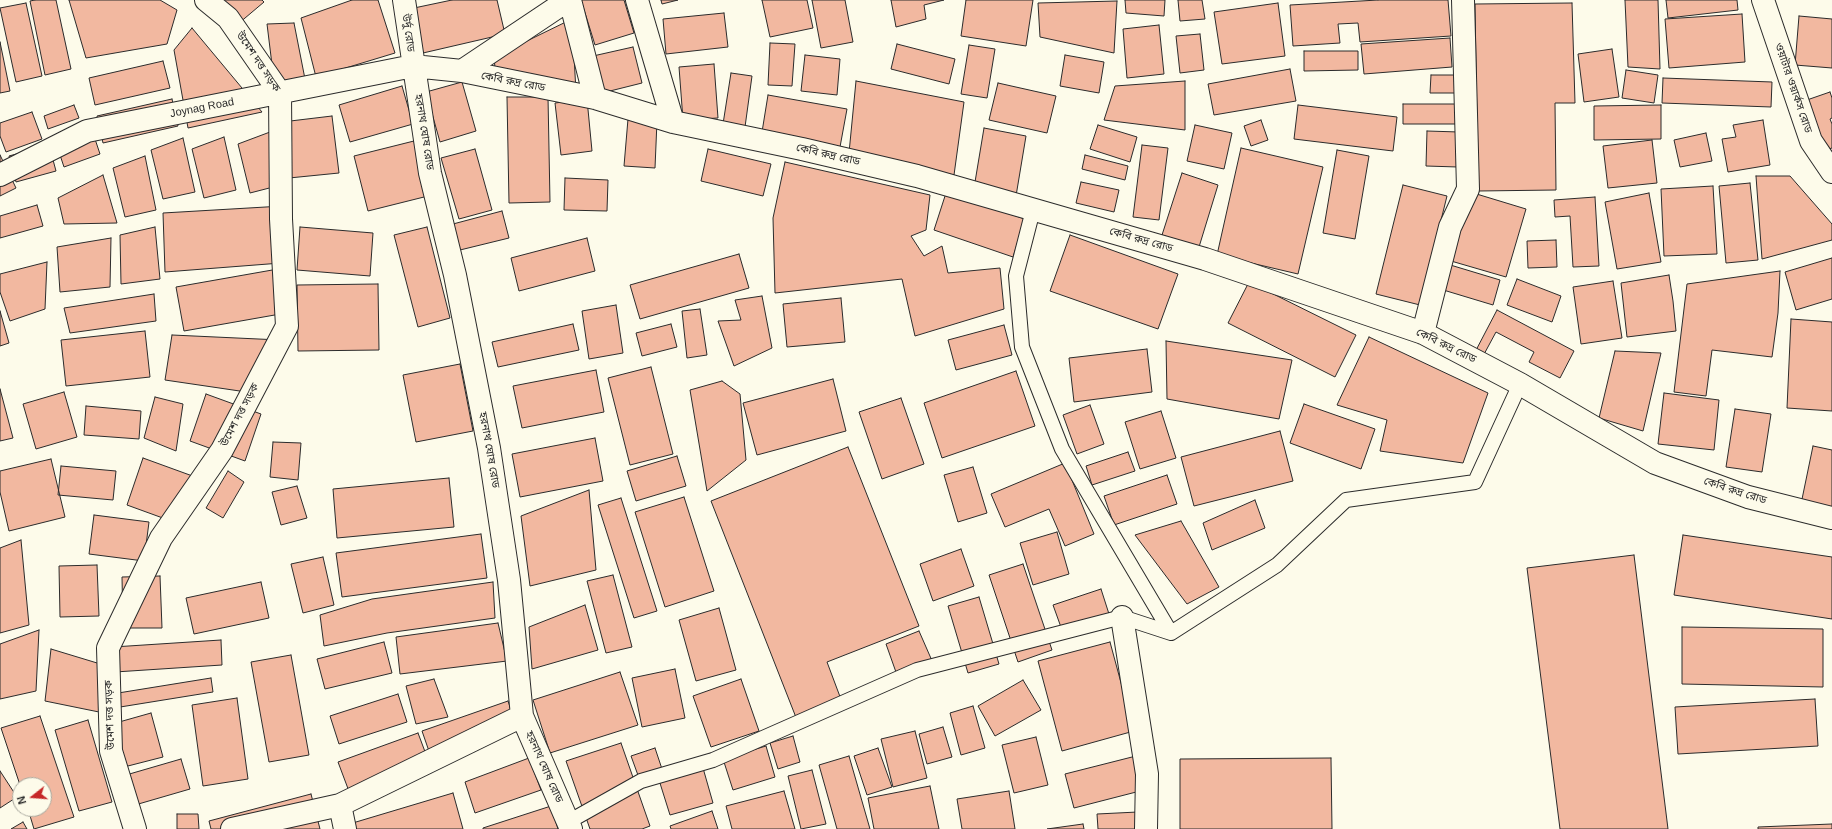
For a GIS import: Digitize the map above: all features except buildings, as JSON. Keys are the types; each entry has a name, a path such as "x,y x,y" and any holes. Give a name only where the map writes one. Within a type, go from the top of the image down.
{"street":[{"name":"উমেশ দত্ত সড়ক","path":"135,829 111,751 108,648 161,538 222,450 287,326 281,219 280,93 228,18 206,0"},
{"name":"উর্দু রোড","path":"404,0 413,66"},
{"path":"462,72 569,0 595,98"},
{"path":"637,0 672,122"},
{"path":"1423,333 1450,227 1468,189 1462,0"},
{"name":"ওয়াটার ওয়ার্কস রোড","path":"1763,0 1811,141 1832,172"},
{"name":"Joynag Road","path":"0,175 87,131 413,66"},
{"name":"কেবি রুদ্র রোড","path":"413,66 462,72 595,98 672,122 802,149 917,176 1205,259 1423,333 1520,384 1655,463 1748,497 1832,518"},
{"name":"হরনাথ ঘোষ রোড","path":"413,66 430,173 455,275 489,448 509,580 522,716 569,826"},
{"path":"1122,617 1146,774 1146,829"},
{"path":"232,829 340,805 522,716"},
{"path":"340,805 345,829"}],"lane":[{"path":"1033,210 1016,276 1022,347 1062,449 1171,634"},
{"path":"1171,634 1277,565 1346,500 1475,482 1520,384"},
{"path":"569,826 640,781 713,760 917,670 1122,617 1171,634"}]}
